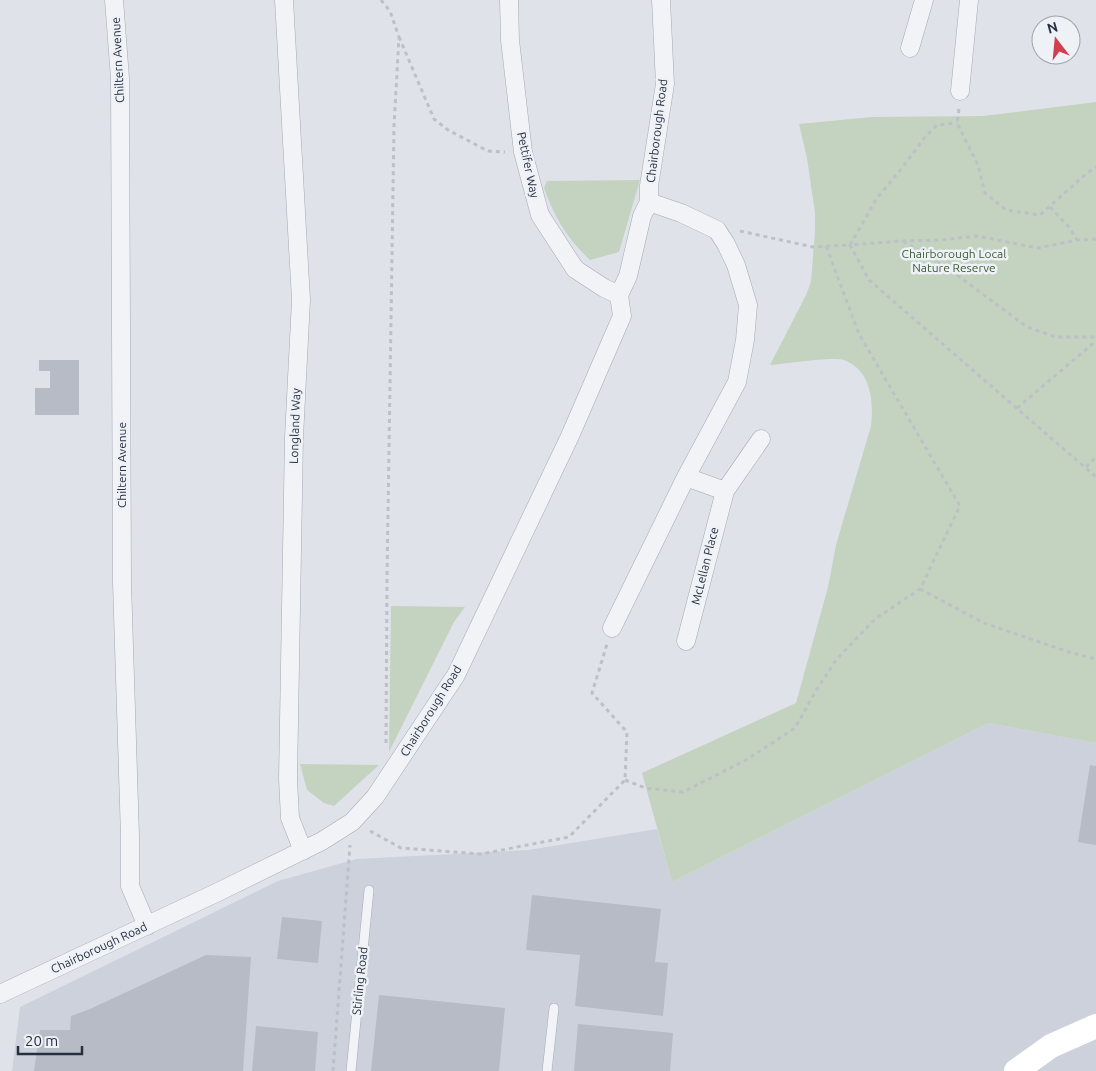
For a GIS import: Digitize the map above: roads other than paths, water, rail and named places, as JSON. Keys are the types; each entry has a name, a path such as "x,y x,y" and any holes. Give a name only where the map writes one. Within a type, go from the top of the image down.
{"street":[{"name":"Chiltern Avenue","path":"114,0 120,78 122,583 130,826 130,886 147,926"},
{"name":"Longland Way","path":"284,0 301,300 294,437 288,779 290,818 303,851"},
{"name":"Pettifer Way","path":"509,0 510,40 523,152 540,215 575,269 604,288 619,295"},
{"name":"Chairborough Road","path":"0,994 147,926 322,841 352,822 375,797 398,763 456,675 561,453 622,316 619,295 628,276 642,216 649,202 665,84 661,0"},
{"path":"910,48 924,0"},
{"path":"960,91 968,0"},
{"path":"612,628 686,477 737,382 745,340 748,305 736,265 717,230 681,213 649,202"},
{"name":"McLellan Place","path":"686,641 724,491 761,439"},
{"path":"686,477 724,491"},
{"path":"1016,1071 1051,1046 1096,1026"}],"lane":[{"name":"Stirling Road","path":"351,1071 369,890"},
{"path":"547,1071 554,1008"}],"park label":[{"name":"Chairborough Local Nature Reserve","path":"954,261"}]}
